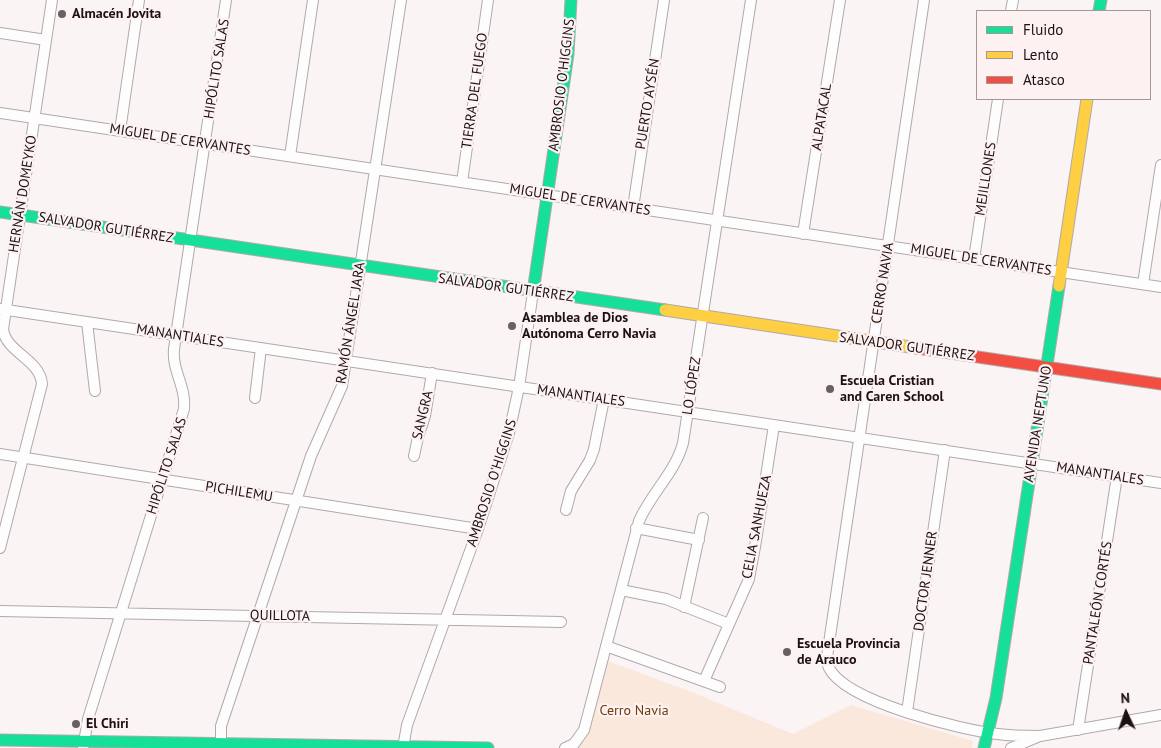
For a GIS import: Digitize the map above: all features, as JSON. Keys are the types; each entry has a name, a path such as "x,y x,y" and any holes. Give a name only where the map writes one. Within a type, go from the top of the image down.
{"main road":[{"name":"AMBROSIO O'HIGGINS","path":"533,292 568,54 571,0"},
{"name":"AVENIDA NEPTUNO","path":"984,748 996,698 1087,100"},
{"name":"SALVADOR GUTIÉRREZ","path":"0,212 1161,384"},
{"path":"0,740 83,745 488,748"}],"street":[{"name":"HERNÁN DOMEYKO","path":"0,548 41,390 42,379 35,367 6,339 3,329 3,309 20,215 52,0"},
{"path":"120,131 139,0"},
{"name":"HIPÓLITO SALAS","path":"83,745 88,719 184,409 183,388 174,362 176,335 226,0"},
{"path":"290,156 313,0"},
{"name":"RAMÓN ÁNGEL JARA","path":"221,746 221,726 296,501 318,438 340,392 401,0"},
{"name":"TIERRA DEL FUEGO","path":"462,182 488,0"},
{"name":"PUERTO AYSÉN","path":"633,208 664,0"},
{"name":"LO LÓPEZ","path":"565,748 574,744 584,730 636,528 646,506 677,462 683,443 751,0"},
{"name":"ALPATACAL","path":"803,234 840,0"},
{"name":"CERRO NAVIA","path":"924,0 827,664 833,674 857,692 907,712 988,733 1040,736"},
{"path":"0,33 46,40"},
{"name":"MEJILLONES","path":"974,259 998,100"},
{"name":"MIGUEL DE CERVANTES","path":"0,113 1161,287"},
{"path":"1143,284 1161,166"},
{"name":"AMBROSIO O'HIGGINS","path":"403,747 407,724 478,529 509,433 519,386 533,292"},
{"name":"MANANTIALES","path":"3,309 1161,483"},
{"path":"87,322 95,390"},
{"path":"255,398 261,348"},
{"name":"SANGRA","path":"414,456 425,416 432,374"},
{"path":"566,510 571,491 590,460 594,449 604,399"},
{"name":"CELIA SANHUEZA","path":"704,681 749,579 774,425"},
{"name":"DOCTOR JENNER","path":"907,712 945,450"},
{"name":"PICHILEMU","path":"0,454 478,529"},
{"name":"PANTALEÓN CORTÉS","path":"1078,730 1117,476"},
{"path":"684,606 703,518"},
{"path":"636,528 698,540"},
{"path":"621,590 654,596 729,624"},
{"name":"QUILLOTA","path":"0,610 561,622"},
{"path":"606,646 720,687"},
{"path":"1011,748 1040,736 1161,715"}],"green space":[{"name":"Cerro Navia","path":"608,661 694,693 793,734 851,705 973,741 972,748 577,748 588,734"}],"traffic: fast":[{"path":"533,292 568,54 571,0"},
{"path":"1099,10 1101,0"},
{"path":"0,212 665,310"},
{"path":"984,748 996,698 1059,286"},
{"path":"0,740 488,748"}],"traffic: slow":[{"path":"1059,286 1087,100"},
{"path":"665,310 917,348"}],"traffic: jam":[{"path":"917,348 1161,384"}],"place":[{"name":"Almacén Jovita","path":"62,14"},
{"name":"Asamblea de Dios Autónoma Cerro Navia","path":"512,326"},
{"name":"Escuela Cristian and Caren School","path":"830,389"},
{"name":"Escuela Provincia de Arauco","path":"787,652"},
{"name":"El Chiri","path":"76,724"}]}
